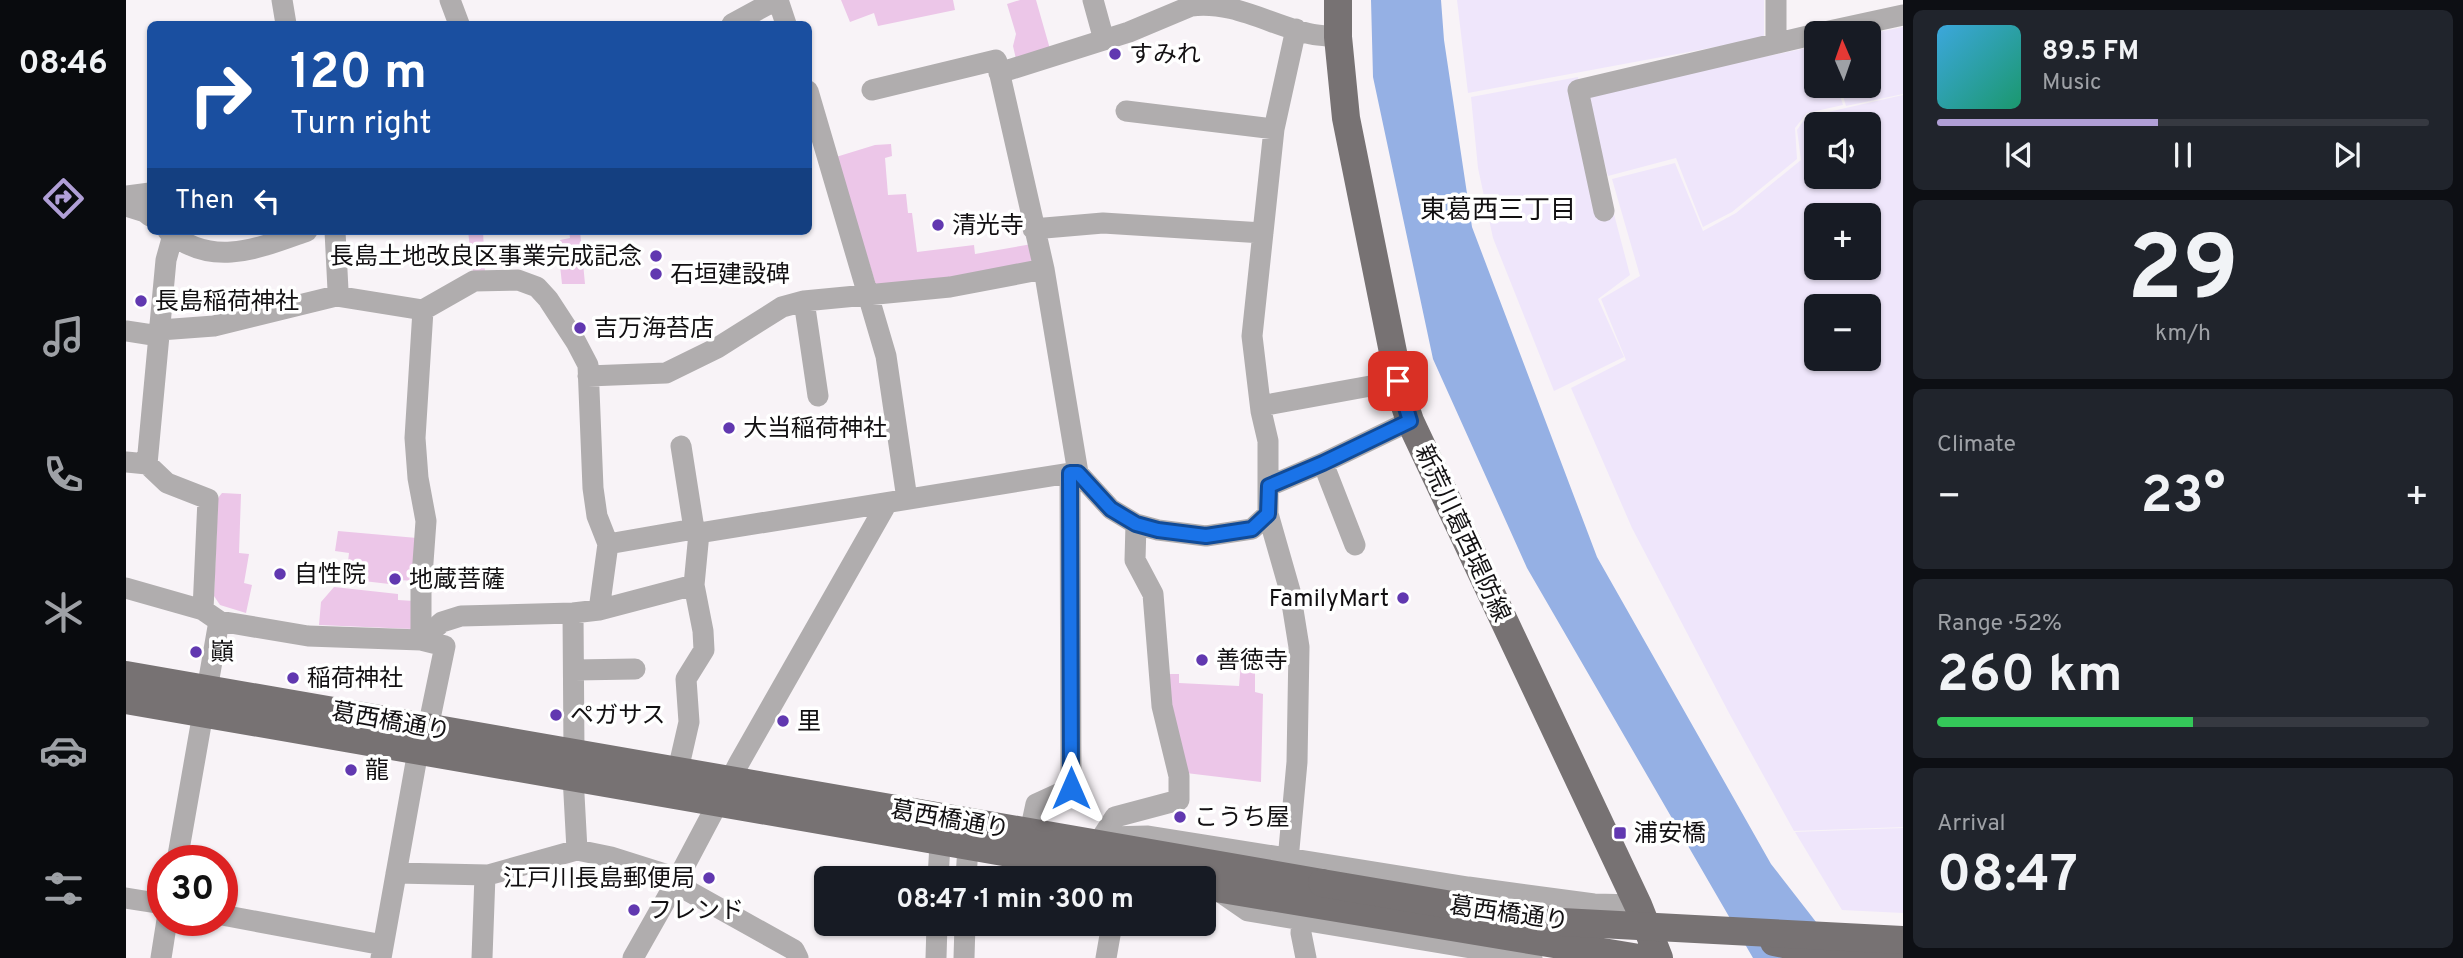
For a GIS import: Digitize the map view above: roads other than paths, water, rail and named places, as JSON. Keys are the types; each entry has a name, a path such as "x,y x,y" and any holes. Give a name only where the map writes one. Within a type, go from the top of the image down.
{"main road":[{"name":"新荒川葛西堤防線","path":"1338,0 1338,37 1346,118 1398,381 1410,421 1638,905 1659,958"},
{"name":"葛西橋通り","path":"126,676 205,701 969,834 1083,866"},
{"name":"葛西橋通り","path":"126,701 205,701"},
{"name":"葛西橋通り","path":"574,764 678,770 724,791"},
{"name":"葛西橋通り","path":"969,834 1030,832 1064,838 1314,902 1562,922 1903,940"},
{"name":"葛西橋通り","path":"1216,888 1639,958"},
{"path":"1711,930 1833,954 1903,958"}],"street":[{"path":"282,0 286,21"},
{"path":"450,0 458,21"},
{"path":"1093,0 1104,40"},
{"path":"1776,0 1776,43"},
{"path":"737,21 773,1 784,21"},
{"path":"998,68 1104,40 1163,19 1191,3 1234,9 1312,34 1338,37"},
{"path":"1876,21 1903,15"},
{"path":"1288,860 1297,762 1299,647 1290,591 1268,514 1268,441 1261,411 1252,336 1274,129 1296,29"},
{"path":"1605,211 1578,90 1804,37"},
{"path":"872,90 996,61 1044,268 1074,473 1071,788 1036,804 1030,832"},
{"path":"633,958 724,791 897,501 886,356 812,105"},
{"path":"1126,111 1274,129"},
{"path":"126,196 147,192"},
{"path":"126,206 147,214"},
{"path":"1034,229 1102,223 1263,233"},
{"path":"170,235 160,333 137,463 167,483 208,499 211,616 205,701 180,845"},
{"path":"174,235 209,253 254,251 296,235"},
{"path":"335,235 336,296"},
{"path":"588,376 666,373 717,348 782,307 804,301 971,284 1044,268"},
{"path":"126,331 160,333 214,326 336,296 423,310 474,281 518,280 537,287 548,299 588,365 593,488 597,516 608,544 599,610"},
{"path":"804,301 818,396"},
{"path":"421,640 426,521 418,478 415,438 423,310"},
{"path":"1261,411 1266,405 1398,381"},
{"path":"1269,486 1410,421"},
{"path":"678,770 689,722 686,679 704,650 694,585 696,531 681,446"},
{"path":"1323,463 1355,545"},
{"path":"608,544 1074,473"},
{"path":"1074,473 1111,509 1136,524 1158,530 1206,536 1252,529 1268,514"},
{"path":"1102,837 1115,817 1180,800 1179,776 1161,706 1153,594 1135,560 1136,524"},
{"path":"421,640 442,622 461,616 599,610 694,585"},
{"path":"126,588 211,616 308,636 421,640 445,646 423,739 382,951 238,919"},
{"path":"573,613 577,850"},
{"path":"575,670 635,669"},
{"path":"939,866 941,830"},
{"path":"967,866 969,834"},
{"path":"1064,838 1148,836 1288,860 1581,902 1638,905"},
{"path":"396,873 485,874 577,850 611,857 668,875 683,888 794,950 798,958"},
{"path":"482,958 485,874"},
{"path":"126,898 147,901"},
{"path":"1306,958 1301,933 1314,902 1453,952 1532,958"},
{"path":"161,958 164,936"},
{"path":"936,958 937,936"},
{"path":"964,958 965,936"},
{"path":"1106,958 1110,936"}],"water":[{"path":"1371,0 1441,0 1444,40 1472,227 1597,557 1771,864 1844,958 1753,958 1527,568 1433,359 1373,77"}],"place":[{"name":"すみれ","path":"1115,54"},
{"name":"清光寺","path":"938,225"},
{"name":"長島土地改良区事業完成記念","path":"656,256"},
{"name":"石垣建設碑","path":"656,274"},
{"name":"長島稲荷神社","path":"141,301"},
{"name":"吉万海苔店","path":"580,328"},
{"name":"大当稲荷神社","path":"729,428"},
{"name":"自性院","path":"280,574"},
{"name":"地蔵菩薩","path":"395,579"},
{"name":"FamilyMart","path":"1403,598"},
{"name":"巓","path":"196,652"},
{"name":"善徳寺","path":"1202,660"},
{"name":"稲荷神社","path":"293,678"},
{"name":"ペガサス","path":"556,715"},
{"name":"里","path":"783,721"},
{"name":"龍","path":"351,770"},
{"name":"こうち屋","path":"1180,817"},
{"name":"浦安橋","path":"1620,833"},
{"name":"江戸川長島郵便局","path":"709,878"},
{"name":"フレンド","path":"634,910"}],"district":[{"name":"東葛西三丁目","path":"1498,209"}]}
